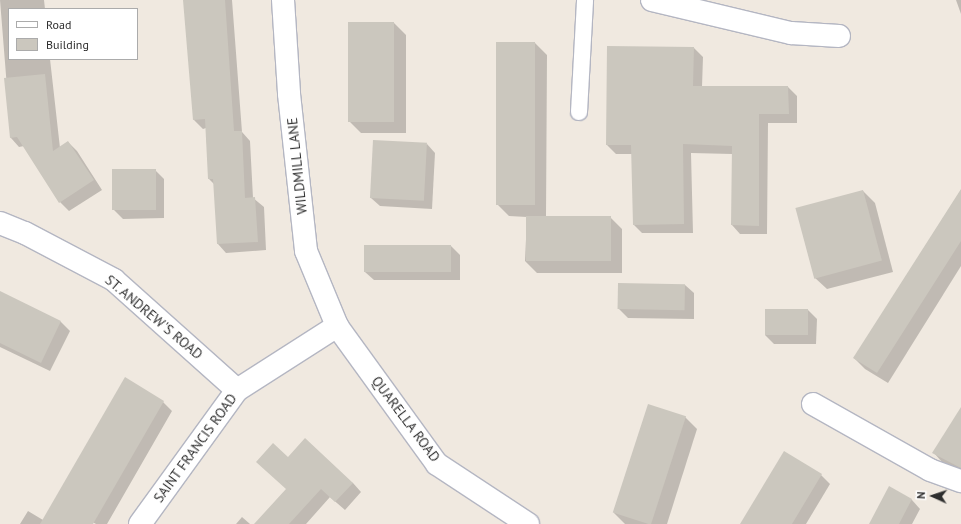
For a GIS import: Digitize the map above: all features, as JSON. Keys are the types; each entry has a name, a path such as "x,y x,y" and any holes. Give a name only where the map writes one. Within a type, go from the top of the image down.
{"street":[{"name":"WILDMILL LANE","path":"283,0 290,94 306,251 338,326"},
{"path":"652,0 791,33 839,36"},
{"name":"ST. ANDREW'S ROAD","path":"0,223 25,233 114,280 237,390"},
{"name":"SAINT FRANCIS ROAD","path":"140,524 237,390 338,326"},
{"name":"QUARELLA ROAD","path":"338,326 437,464 528,524"},
{"path":"813,404 930,470 961,481"}],"lane":[{"path":"579,112 585,0"}],"building":[{"path":"183,0 225,0 234,131 242,131 245,198 255,197 258,242 217,244 213,179 208,179 205,119 193,120"},
{"path":"348,22 394,22 394,122 348,122"},
{"path":"496,42 535,42 535,205 496,205"},
{"path":"607,46 694,47 693,86 788,86 789,114 759,114 759,226 731,225 732,146 683,144 684,224 633,225 631,145 606,145"},
{"path":"45,74 53,151 68,141 94,180 59,203 17,137 10,138 4,78"},
{"path":"373,140 427,143 424,201 370,198"},
{"path":"112,169 156,169 156,210 112,210"},
{"path":"961,189 961,241 877,373 853,358"},
{"path":"863,190 882,261 814,279 795,208"},
{"path":"526,216 611,216 611,261 526,261"},
{"path":"364,245 451,245 451,272 364,272"},
{"path":"618,283 685,284 685,310 618,309"},
{"path":"0,291 61,321 41,363 0,343"},
{"path":"765,309 808,309 808,335 765,335"},
{"path":"125,377 164,401 93,524 40,524"},
{"path":"648,404 686,416 651,524 613,512"},
{"path":"961,407 961,468 932,453"},
{"path":"305,438 353,483 335,502 321,489 289,524 254,524 286,489 256,462 273,443 288,457"},
{"path":"784,451 822,474 792,524 740,524"},
{"path":"889,486 912,499 899,524 869,524"}]}
